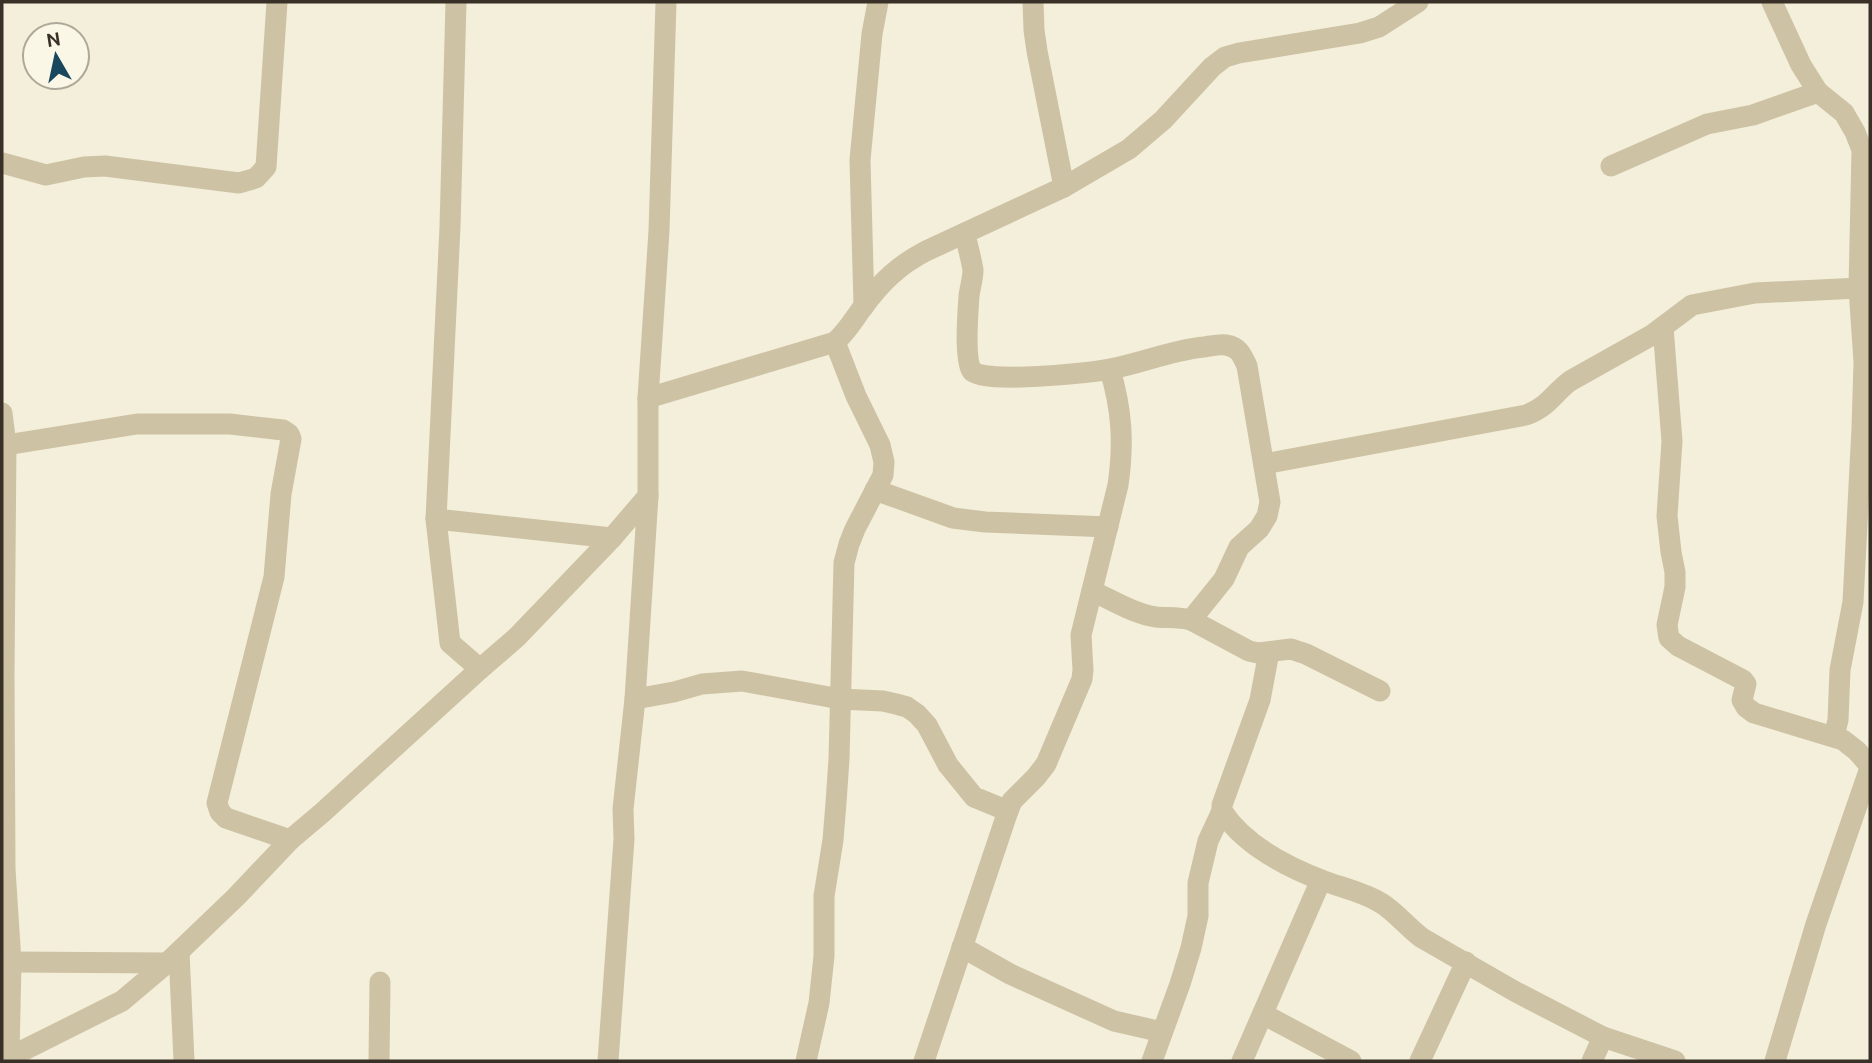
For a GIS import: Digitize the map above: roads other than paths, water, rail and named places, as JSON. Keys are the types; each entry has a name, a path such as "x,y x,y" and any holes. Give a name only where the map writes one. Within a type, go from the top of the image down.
{"street":[{"path":"2,163 46,175 105,166 239,183 256,178 266,167 277,2"},
{"path":"456,2 450,227 436,519 450,643 480,668"},
{"path":"608,1061 624,839 623,809 635,699 648,496 648,398 659,231 666,2"},
{"path":"864,306 860,160 872,34 878,2"},
{"path":"1033,2 1037,51 1064,187"},
{"path":"648,398 835,342 846,333 890,274 905,262 1064,187 1102,166 1142,140 1212,67 1226,57 1239,52 1360,33 1379,27 1419,2"},
{"path":"1772,2 1801,65 1818,92 1844,113 1862,150 1859,288 1864,362 1858,514 1853,602 1840,670 1838,720 1834,736"},
{"path":"1611,166 1707,124 1752,115 1818,92"},
{"path":"965,233 972,269 967,343 972,370 978,375 1033,377 1110,370 1194,348 1224,345 1236,348 1242,353 1247,366 1270,502 1267,516 1259,529 1239,547 1224,579 1191,620"},
{"path":"1264,464 1538,411 1570,381 1663,327 1684,310 1704,302 1755,293 1859,288"},
{"path":"1663,327 1672,441 1667,516 1675,572 1675,587 1667,625 1670,638 1678,646 1743,680 1746,684 1742,700 1746,708 1754,713 1843,740 1857,751 1870,767 1816,924 1775,1061"},
{"path":"806,1061 819,1003 824,956 824,896 834,828 839,759 844,563 855,528 883,475 884,462 880,445 856,396 835,342"},
{"path":"923,1061 1012,801 1046,764 1082,678 1080,643 1118,485 1123,440 1120,408 1110,370"},
{"path":"2,413 6,445 5,855 14,1057 122,1001 173,958 290,840 526,628 648,496"},
{"path":"6,445 137,424 230,425 284,430 289,433 274,577 217,803 226,818 290,840"},
{"path":"875,490 953,518 985,522 1108,527"},
{"path":"436,519 612,538"},
{"path":"1092,591 1137,612 1155,617 1181,617 1191,620 1249,651 1258,653 1291,649 1306,654 1380,691"},
{"path":"1152,1061 1191,948 1198,916 1198,883 1208,841 1222,811 1260,700 1269,652"},
{"path":"635,699 702,684 743,681 840,699 883,701 907,707 917,713 927,725 948,765 974,797 1008,811"},
{"path":"1222,811 1263,851 1321,880 1368,896 1382,904 1408,928 1516,992 1603,1037 1675,1061"},
{"path":"1242,1061 1321,880"},
{"path":"962,947 1010,974 1114,1021 1162,1032"},
{"path":"11,962 173,958"},
{"path":"173,958 184,1061"},
{"path":"1420,1061 1466,962"},
{"path":"379,1061 380,982"},
{"path":"1263,1014 1351,1061"},
{"path":"1592,1061 1603,1037"}]}
